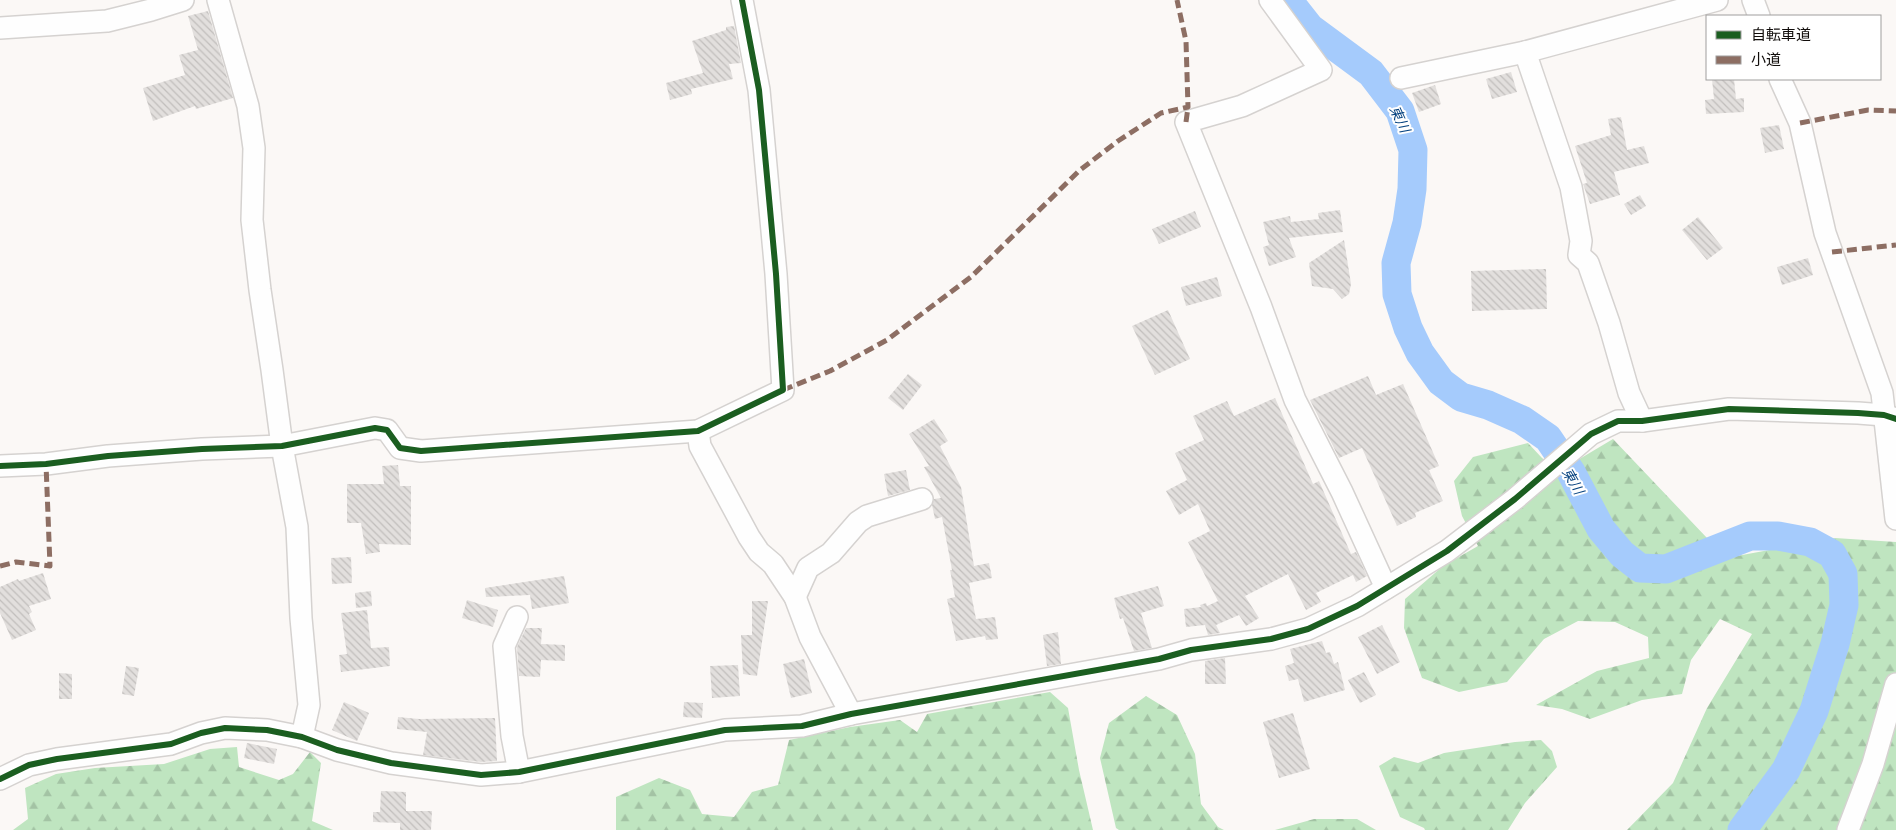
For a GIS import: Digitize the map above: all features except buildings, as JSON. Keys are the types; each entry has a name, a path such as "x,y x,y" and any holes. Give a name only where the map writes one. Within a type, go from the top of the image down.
{"street":[{"path":"0,28 107,21 183,0"},
{"path":"218,0 248,106 254,148 252,220 282,446 297,527 301,618 309,706 302,737"},
{"path":"0,466 46,464 108,456 202,449 282,446 375,428 386,430 400,448 421,451 698,431 783,390 776,274 759,90 742,0"},
{"path":"1270,0 1321,70 1242,106 1186,122 1261,307 1295,400 1342,492 1386,588"},
{"path":"1401,78 1525,52 1717,0"},
{"path":"1753,0 1758,15"},
{"path":"1525,52 1571,187 1582,241 1578,255 1588,263 1609,323 1629,394 1642,421"},
{"path":"1780,80 1800,123 1825,233 1890,417 1896,519"},
{"path":"0,779 29,765 57,758 172,744 201,733 225,728 267,730 302,737 337,750 391,763 481,775 519,772 725,730 802,726 851,714 1159,659 1191,650 1271,640 1308,629 1356,606 1447,551 1515,499 1591,434 1618,421 1642,421 1729,409 1782,409 1890,417"},
{"path":"698,431 700,446 749,537 759,552 773,564 796,597 810,637 851,714"},
{"path":"796,597 808,568 831,553 858,522 867,516 922,499"},
{"path":"517,617 504,646 512,736 519,772"},
{"path":"1848,830 1873,764 1896,684"}],"green space":[{"path":"1613,439 1726,558 1835,538 1896,542 1896,830 1627,830 1673,783 1707,708 1752,634 1720,619 1691,660 1682,694 1642,700 1590,719 1562,709 1536,705 1597,671 1649,658 1648,637 1615,622 1578,621 1544,639 1507,682 1459,692 1422,678 1404,628 1405,599 1443,566 1478,546 1462,516 1454,481 1473,457 1528,443 1556,473"},
{"path":"1050,692 1068,708 1079,770 1093,830 616,830 616,797 659,778 690,790 702,814 734,817 752,792 778,785 789,740 850,727 900,720 917,732 927,714"},
{"path":"1146,696 1177,715 1195,754 1201,804 1218,827 1224,830 1119,830 1116,828 1100,758 1109,723"},
{"path":"1541,740 1552,751 1557,767 1525,803 1508,830 1425,830 1400,817 1379,766 1394,757 1418,763 1444,753"},
{"path":"237,747 239,767 279,780 293,774 310,752 321,763 312,821 333,830 13,830 28,819 25,788 56,774 95,768 164,764 210,749"},
{"path":"1314,819 1357,819 1376,830 1275,830"}],"waterway":[{"name":"東川","path":"1288,0 1310,28 1371,73 1400,111 1413,150 1412,189 1407,223 1396,263 1397,294 1408,328 1420,353 1441,382 1461,397 1488,405 1522,420 1548,438 1571,472 1601,529 1622,554 1640,568 1666,569 1750,536 1778,536 1810,542 1832,554 1843,574 1844,605 1835,644 1814,711 1786,770 1742,830"}],"marked path":[{"path":"783,390 830,371 887,340 971,277 1080,170 1118,141 1161,113 1188,107 1186,41 1177,0"},
{"path":"1186,122 1188,107"},
{"path":"1800,123 1868,110 1896,111"},
{"path":"1832,252 1896,245"},
{"path":"0,566 16,562 50,566 46,464"}],"cycle path":[{"path":"0,466 46,464 108,456 202,449 282,446 375,428 387,430 400,448 421,451 698,431 783,390 776,274 759,90 742,0"},
{"path":"0,779 29,765 57,759 171,744 201,733 225,728 267,730 302,737 337,750 391,763 481,775 519,772 725,730 802,726 851,714 1159,659 1191,650 1271,639 1308,629 1357,606 1447,551 1515,499 1591,434 1618,421 1642,421 1729,409 1858,413 1884,415 1896,419"}]}
